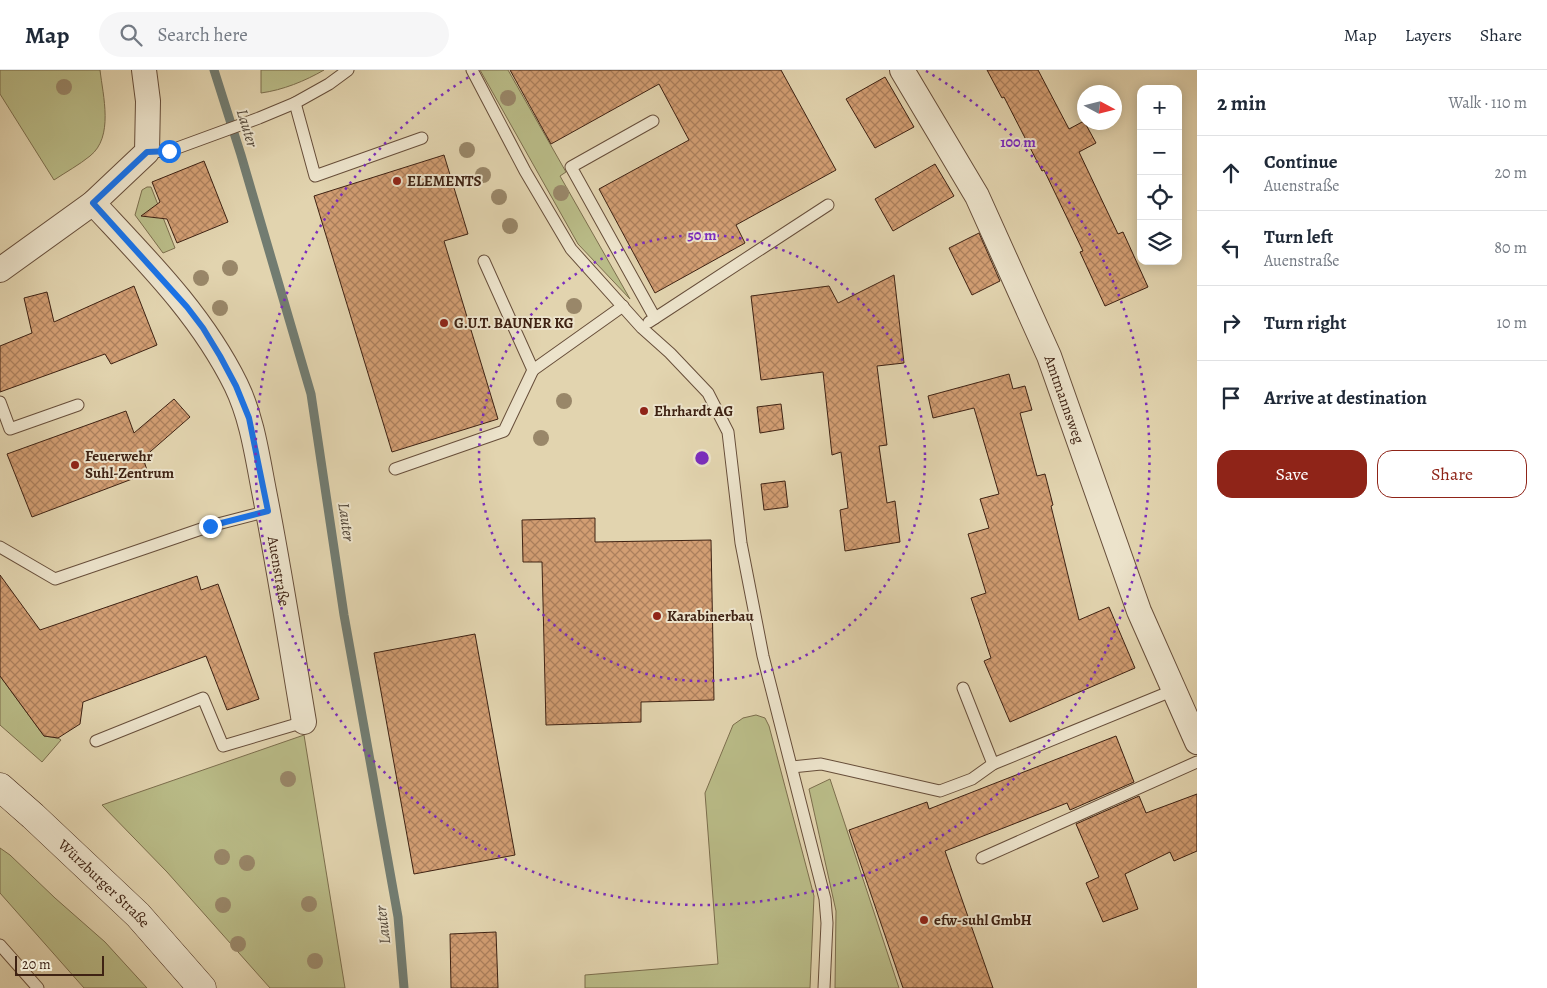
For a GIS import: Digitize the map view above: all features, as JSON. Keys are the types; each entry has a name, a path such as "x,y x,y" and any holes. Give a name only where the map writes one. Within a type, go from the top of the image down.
{"main road":[{"name":"Würzburger Straße","path":"0,787 138,915 202,988"}],"street":[{"path":"0,270 93,203 147,152 148,101 144,70"},
{"name":"Amtmannsweg","path":"902,70 977,196 1049,356 1139,612 1197,742"},
{"name":"Auenstraße","path":"93,203 187,307 203,328 236,386 249,418 268,511 304,722"}],"lane":[{"path":"147,152 169,151 260,118 295,103 329,84 348,70"},
{"path":"472,70 525,172 571,249 642,328 670,353 708,393 728,432 741,543 763,656 825,899 827,923 824,988"},
{"path":"295,103 315,176 422,138"},
{"path":"652,121 571,167 655,318"},
{"path":"642,328 828,205"},
{"path":"484,261 533,370"},
{"path":"395,469 504,431 533,370 623,306"},
{"path":"0,402 10,429 78,405"},
{"path":"0,547 55,579 210,526 268,511"},
{"path":"963,688 993,764"},
{"path":"792,767 821,764 940,791 972,779 993,764 1174,690"},
{"path":"96,741 203,698 223,746 304,722"},
{"path":"982,858 1197,762"},
{"path":"0,945 38,988"}],"green space":[{"path":"0,70 100,70 105,127 97,148 90,156 54,180 0,94"},
{"path":"261,70 324,70 294,85 261,93"},
{"path":"480,70 508,70 566,172 560,176 630,299 578,244"},
{"path":"151,187 175,248 163,253 135,215 142,190"},
{"path":"0,676 44,736 61,740 42,762 0,725"},
{"path":"756,715 765,718 769,726 814,896 810,988 585,988 585,975 718,964 705,793 733,725 743,718"},
{"path":"304,735 345,988 270,988 167,872 102,805"},
{"path":"830,779 899,988 835,988 836,911 809,789"},
{"path":"0,848 105,942 147,988 84,988 0,893"}],"building":[{"path":"510,70 781,70 836,170 736,225 745,243 655,293 599,189 689,140 659,84 551,144"},
{"path":"987,70 1038,70 1069,129 1077,125 1077,130 1089,130 1096,143 1079,152 1118,234 1123,232 1148,287 1105,306 1080,252 1083,251 1044,170 1042,171 1004,97 1002,98"},
{"path":"885,77 914,127 875,148 846,99"},
{"path":"444,155 468,234 444,241 498,419 392,452 314,196"},
{"path":"204,161 228,222 177,243 167,219 141,216 160,202 152,182"},
{"path":"935,164 954,196 893,231 875,199"},
{"path":"979,233 1000,281 972,295 949,248"},
{"path":"894,275 904,363 877,366 887,445 879,446 887,503 895,501 900,542 845,551 840,510 848,508 841,452 832,455 823,372 761,380 751,296 829,286 838,303"},
{"path":"134,286 157,345 111,364 105,354 0,392 0,346 32,333 24,298 47,292 54,322"},
{"path":"1009,374 1013,389 1025,386 1032,410 1020,413 1037,476 1045,474 1079,620 1109,607 1135,668 1010,722 984,661 991,658 971,598 986,593 968,534 989,528 980,499 999,494 974,408 933,418 928,396"},
{"path":"174,399 190,417 143,458 148,473 32,517 7,454 126,411 134,433"},
{"path":"781,404 784,429 760,433 757,407"},
{"path":"785,481 788,507 764,510 761,484"},
{"path":"595,518 595,542 711,540 714,700 641,702 641,722 546,725 542,562 523,562 522,520"},
{"path":"0,575 40,630 197,576 201,590 218,584 259,699 227,710 206,656 83,702 80,724 58,738 44,736 0,676"},
{"path":"475,634 515,855 414,874 374,653"},
{"name":"efw-suhl GmbH","path":"1116,736 1134,782 1070,810 1067,803 945,851 993,988 903,988 849,830 927,802 929,809"},
{"path":"1197,794 1197,851 1174,861 1170,852 1125,874 1138,909 1103,922 1086,883 1099,877 1076,824 1139,796 1146,813"},
{"path":"496,932 498,988 451,988 450,934"}],"waterway":[{"name":"Lauter","path":"214,70 311,394 344,615 398,917 404,988"}],"place":[{"name":"ELEMENTS","path":"397,181"},
{"name":"G.U.T. BAUNER KG","path":"444,323"},
{"name":"Ehrhardt AG","path":"644,411"},
{"name":"Feuerwehr Suhl-Zentrum","path":"75,465"},
{"name":"Karabinerbau","path":"657,616"},
{"name":"efw-suhl GmbH","path":"924,920"}],"route":[{"path":"169,151 147,152 93,203 164,280 203,328 236,386 249,418 268,511 210,526"}]}
